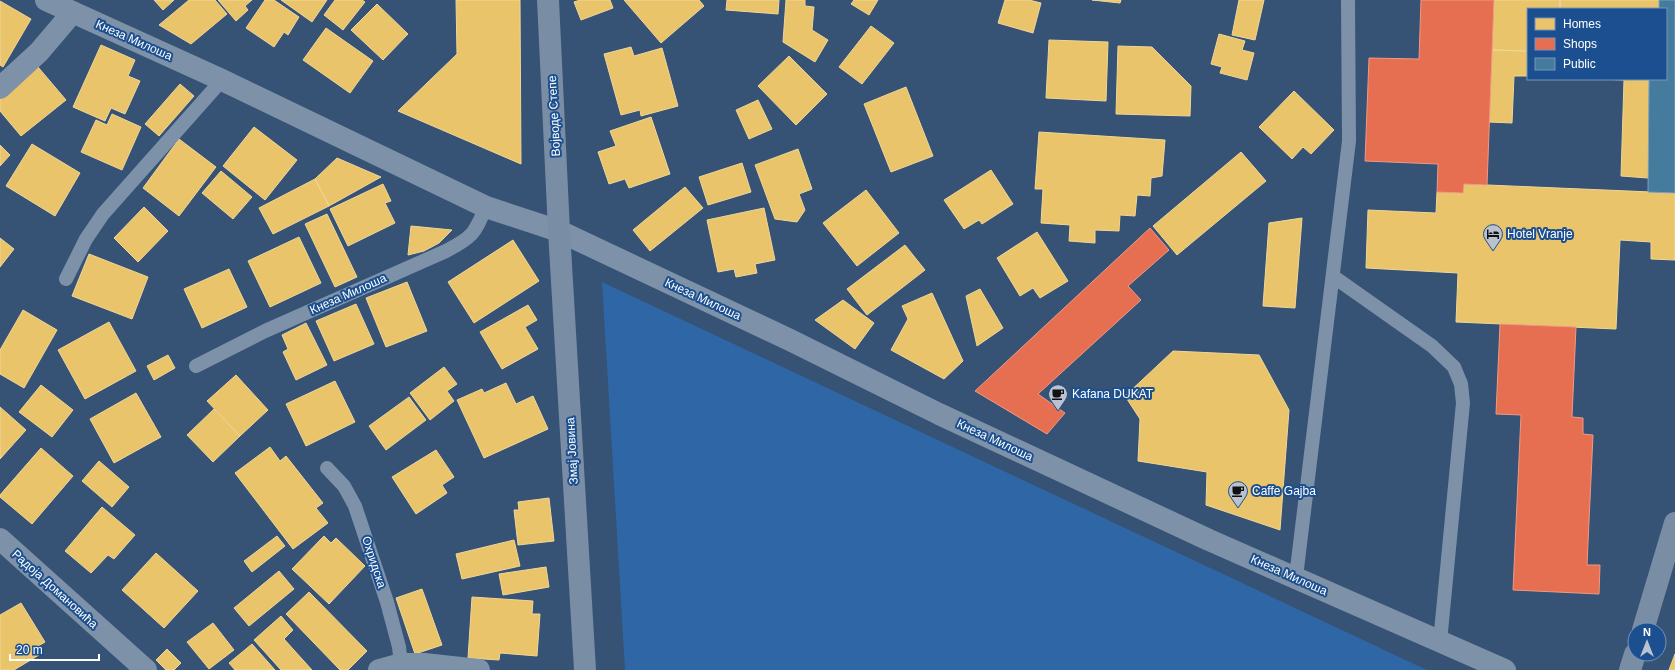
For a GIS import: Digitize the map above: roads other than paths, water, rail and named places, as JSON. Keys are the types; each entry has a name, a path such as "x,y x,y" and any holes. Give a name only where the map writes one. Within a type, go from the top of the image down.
{"street":[{"name":"Кнеза Милоша","path":"46,0 222,80 486,207 559,231 790,340 938,414 1209,540 1505,670"},
{"name":"Војводе Степе","path":"548,0 559,231"},
{"path":"0,88 39,52 73,12"},
{"name":"Змај Јовина","path":"559,231 585,670"},
{"path":"1644,622 1675,523"},
{"name":"Радоја Домановића","path":"0,540 146,670"},
{"path":"378,670 401,664 424,664 480,670"}],"lane":[{"path":"1296,577 1334,277 1349,142 1348,0"},
{"path":"66,279 86,239 103,214 222,80"},
{"name":"Кнеза Милоша","path":"196,366 265,331 446,251 467,240 477,228 486,207"},
{"path":"1334,277 1432,346 1454,367 1461,384 1462,403 1440,642"},
{"name":"Охридска","path":"327,468 344,486 355,506 387,602 399,647 401,664"}],"place":[{"name":"Hotel Vranje","path":"1493,251"},
{"name":"Kafana DUKAT","path":"1058,411"},
{"name":"Caffe Gajba","path":"1238,508"}]}
